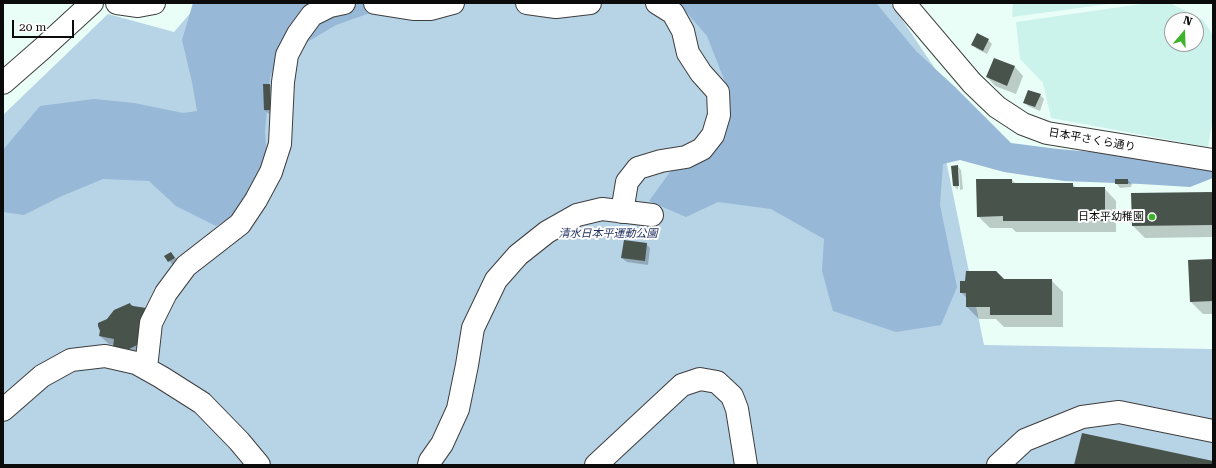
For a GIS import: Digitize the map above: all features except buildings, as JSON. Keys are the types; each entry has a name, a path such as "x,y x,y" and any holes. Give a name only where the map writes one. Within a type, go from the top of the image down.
{"street":[{"path":"3,82 92,3"},
{"path":"117,3 138,6 154,3"},
{"path":"146,368 151,323 166,293 186,266 240,224 272,172 280,144 283,82 287,55 298,34 312,15 330,6 344,3"},
{"path":"375,3 413,9 431,9 453,3"},
{"path":"527,3 556,7 590,3"},
{"path":"622,212 627,182 638,168 661,161 686,157 702,149 713,135 719,115 718,92 701,73 688,53 683,31 673,13 657,3"},
{"name":"日本平さくら通り","path":"904,3 972,84 997,107 1024,124 1047,133 1213,160"},
{"path":"429,465 430,461 442,444 458,409 473,328 496,280 518,255 547,232 577,215 602,209 652,215"},
{"path":"3,410 42,376 71,360 105,356 136,363 161,376 202,403 239,441 259,465"},
{"path":"596,465 682,385 700,379 717,382 732,396 737,409 746,465"},
{"path":"998,465 1025,440 1082,417 1118,412 1213,431"}],"shaded area":[{"path":"193,3 412,3 384,8 336,25 277,60 270,77 265,131 268,176 237,213 216,226 176,206 149,181 103,179 62,196 24,215 3,212 3,150 40,106 94,99 134,103 183,113 197,111 182,40"},
{"path":"675,3 876,3 916,51 955,87 1011,143 1058,149 1151,157 1213,171 1213,178 1190,187 1064,181 1004,172 960,160 943,164 940,205 957,287 941,325 896,332 833,311 822,271 824,239 771,209 718,202 686,217 649,201 670,172 699,152 722,120 727,87 707,36 680,5"},
{"path":"1013,3 1116,3 1012,17"},
{"path":"1148,3 1170,3 1187,12 1164,12 1164,52 1204,52 1204,22 1213,35 1213,118 1208,147 1051,118 1043,83 1020,59 1016,22"}],"green space":[{"name":"清水日本平運動公園","path":"199,3 891,3 958,103 945,155 984,345 1213,349 1213,465 3,465 3,115 108,14 174,32"}],"place":[{"name":"日本平幼稚園","path":"1152,217"}]}
